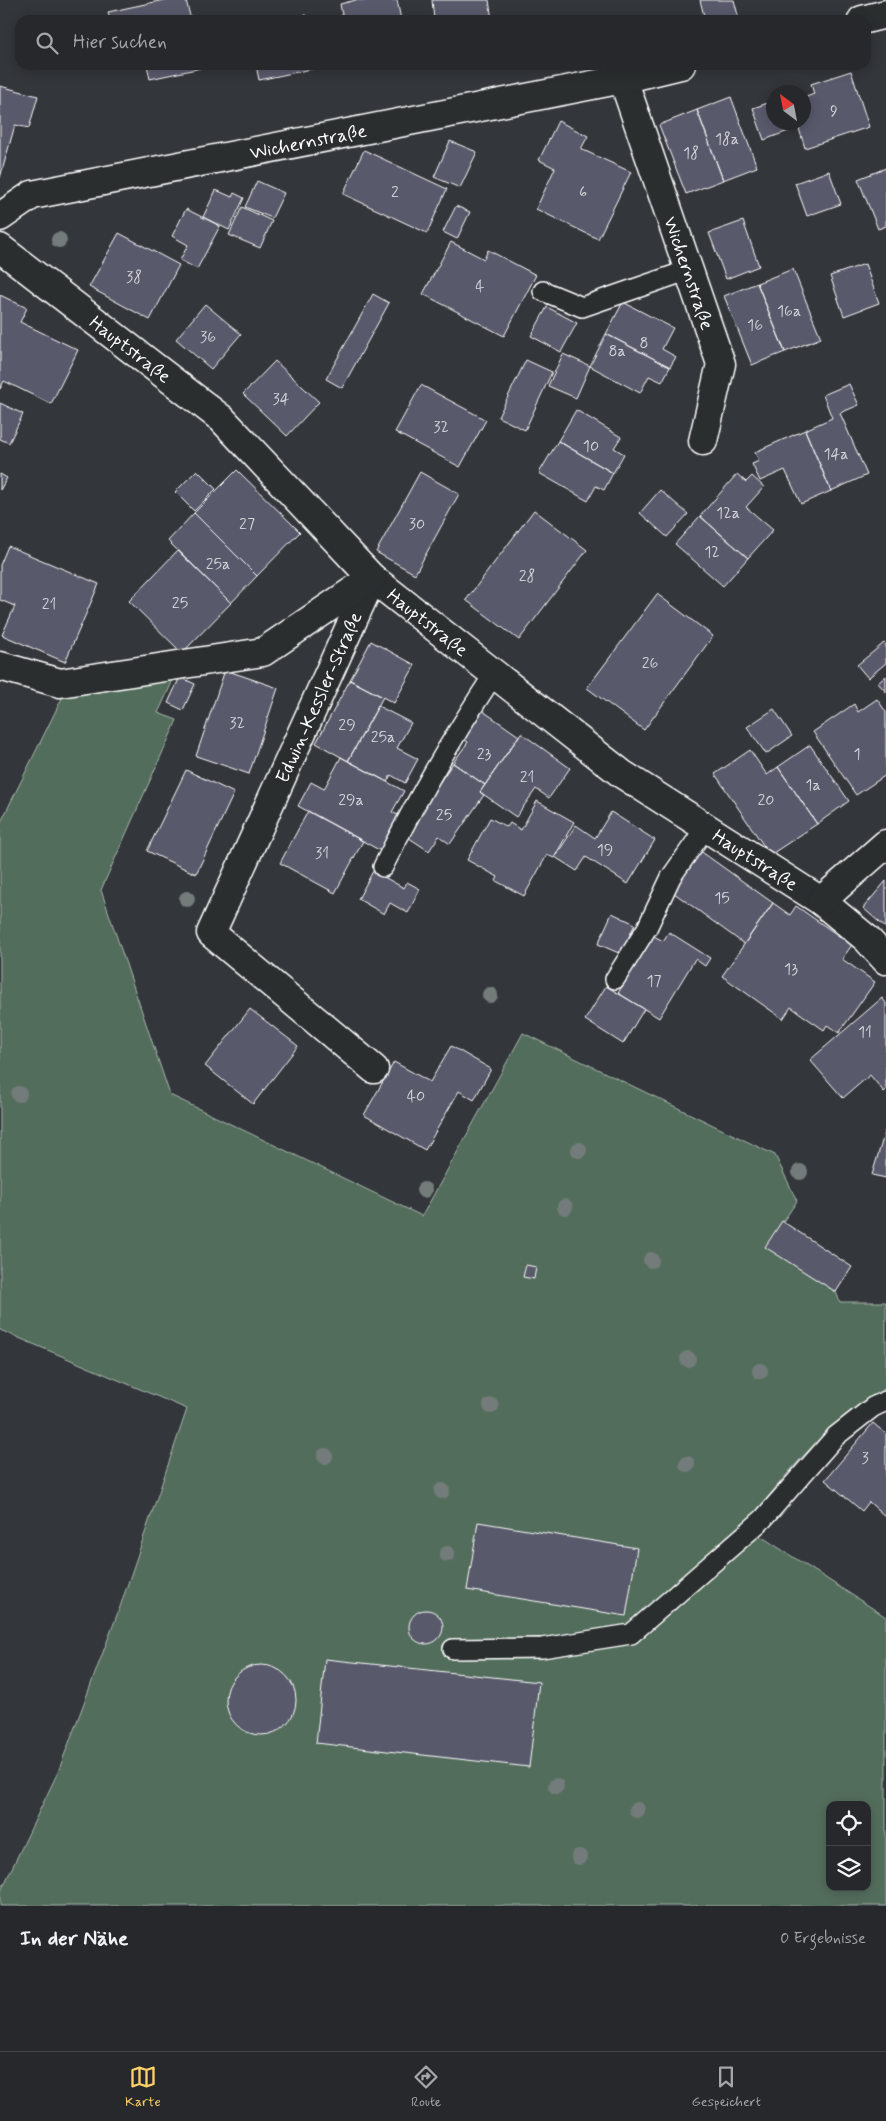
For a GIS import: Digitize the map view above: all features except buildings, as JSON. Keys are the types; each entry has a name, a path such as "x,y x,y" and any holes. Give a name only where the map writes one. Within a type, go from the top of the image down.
{"street":[{"path":"871,18 886,14"},
{"name":"Wichernstraße","path":"0,217 32,195 623,79 660,70"},
{"name":"Wichernstraße","path":"623,79 721,364 703,441"},
{"name":"Hauptstraße","path":"0,248 222,419 372,578 622,774 821,900 867,939 886,960"},
{"name":"Edwin-Kessler-Straße","path":"0,666 60,683 263,652 372,578"},
{"name":"Edwin-Kessler-Straße","path":"372,578 211,932 374,1069"},
{"path":"821,900 886,844"}],"lane":[{"path":"543,291 582,307 689,270"},
{"path":"383,867 402,828 457,731 494,674"},
{"path":"616,979 647,928 671,877 706,827"},
{"path":"453,1649 542,1648 631,1634 763,1519 836,1436 873,1407 886,1400"}],"green space":[{"path":"174,678 158,713 177,720 101,890 170,1095 422,1216 523,1033 775,1155 797,1201 766,1247 836,1292 840,1302 886,1302 886,1388 864,1401 824,1435 787,1474 737,1534 762,1537 886,1617 886,1906 0,1906 0,1893 58,1772 120,1607 187,1409 0,1330 0,824 64,694"}]}
